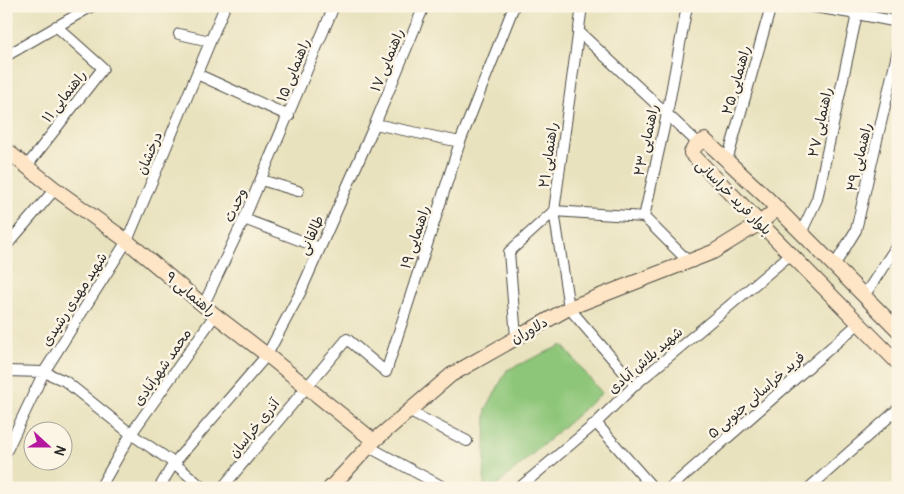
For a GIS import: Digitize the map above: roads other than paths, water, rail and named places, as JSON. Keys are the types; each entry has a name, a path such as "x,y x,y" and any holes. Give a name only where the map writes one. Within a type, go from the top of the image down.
{"street":[{"path":"6,56 92,6"},
{"name":"درخشان","path":"127,241 225,6"},
{"name":"راهنمایی ۱۵","path":"289,116 334,6"},
{"name":"راهنمایی ۱۷","path":"376,124 424,6"},
{"name":"راهنمایی ۱۹","path":"306,386 347,338 386,372 460,142 514,6"},
{"name":"راهنمایی ۲۱","path":"569,308 554,211 582,6"},
{"name":"راهنمایی ۲۳","path":"644,217 687,6"},
{"name":"راهنمایی ۲۵","path":"727,161 771,6"},
{"path":"808,6 898,22"},
{"name":"راهنمایی ۲۷","path":"802,233 817,199 857,14"},
{"name":"راهنمایی ۱۱","path":"26,167 103,68 56,26"},
{"path":"578,31 698,144"},
{"path":"179,34 210,41"},
{"name":"راهنمایی ۲۹","path":"834,266 856,230 898,50"},
{"path":"197,74 289,116"},
{"name":"وحدت","path":"204,304 289,116"},
{"path":"376,124 460,142"},
{"name":"طالقانی","path":"159,488 174,463 268,355 300,293 376,124"},
{"name":"بلوار فرید خراسانی","path":"897,327 705,140 693,149 691,153 898,363"},
{"name":"راهنمایی ۹","path":"6,150 55,189 127,241 215,315 306,386 372,444"},
{"path":"261,180 298,191"},
{"path":"6,246 55,189"},
{"name":"دلاوران","path":"330,488 372,444 451,375 569,308 713,252 760,223 777,209"},
{"path":"516,337 509,252 554,211 644,217 689,262"},
{"path":"244,219 320,248"},
{"name":"شهید مهدی رشیدی","path":"6,452 44,372 127,241"},
{"path":"864,296 898,244"},
{"name":"شهید بلاش آبادی","path":"519,488 596,422 635,385 791,254"},
{"path":"569,308 635,385"},
{"name":"محمد شهرآبادی","path":"100,488 131,434 215,315"},
{"name":"فرید خراسانی جنوبی ۵","path":"670,488 859,323"},
{"path":"6,371 44,372 65,381 131,434 174,463 203,488"},
{"name":"آذری خراسان","path":"222,488 306,386"},
{"path":"809,488 898,409"},
{"path":"408,412 467,441"},
{"path":"596,422 653,488"},
{"path":"372,444 445,488"}]}
